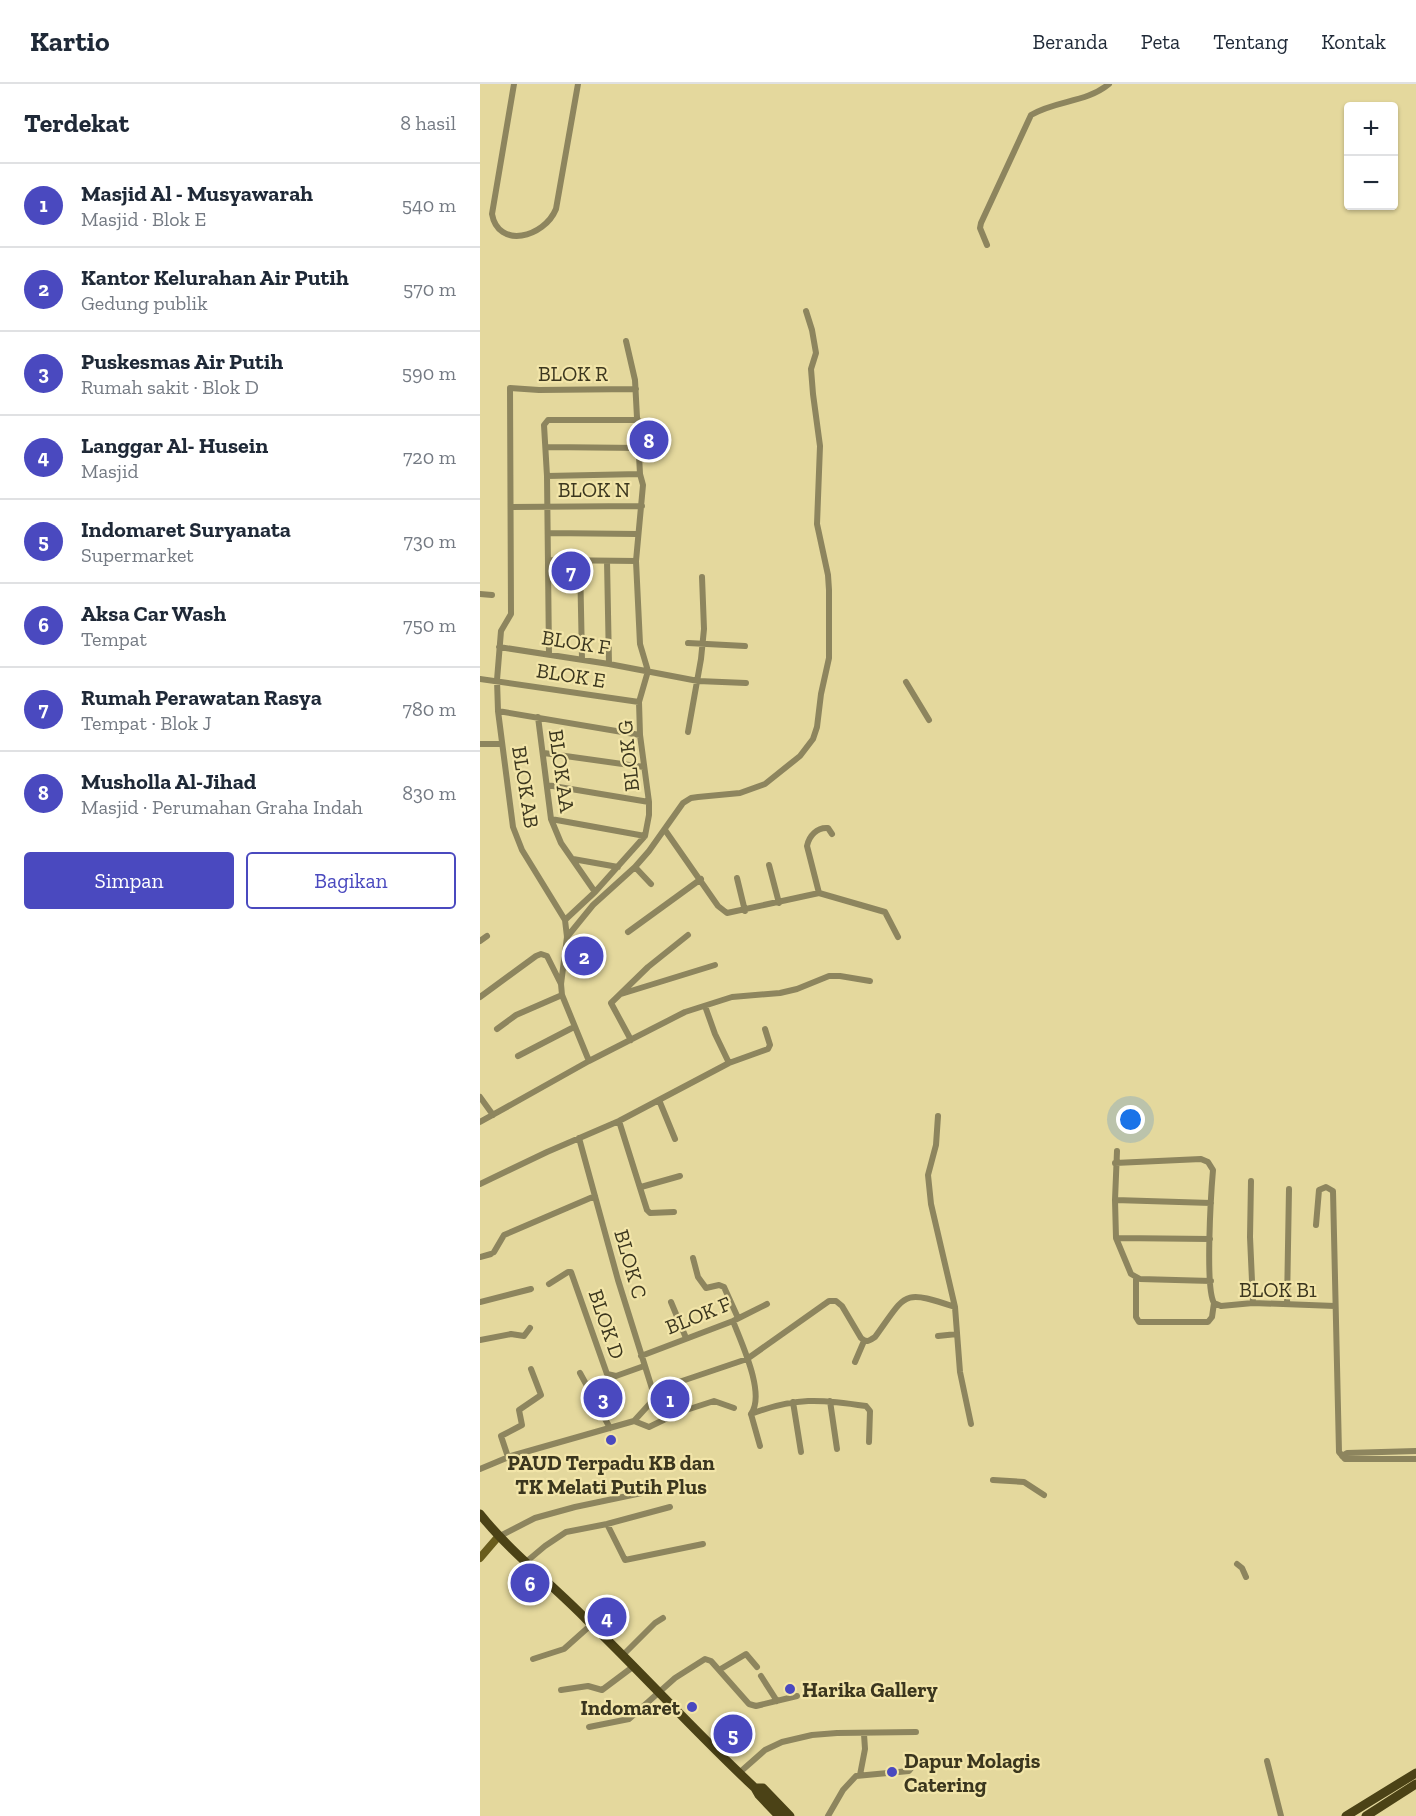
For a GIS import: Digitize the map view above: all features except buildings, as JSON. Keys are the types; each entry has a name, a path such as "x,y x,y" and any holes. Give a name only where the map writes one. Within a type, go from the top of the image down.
{"main road":[{"path":"480,1514 498,1537 592,1624 755,1788 779,1816"},
{"path":"480,1558 498,1537"},
{"path":"1346,1816 1416,1773"},
{"path":"1366,1816 1416,1784"},
{"path":"755,1788 763,1788 790,1816"}],"street":[{"path":"514,84 492,214 498,229 505,233 523,235 545,227 556,209 578,84"},
{"path":"987,245 980,228 981,223 1031,115 1039,110 1087,98 1109,84"},
{"path":"567,937 593,905 635,867 679,807 691,798 741,794 751,790 778,775 800,756 813,739 830,658 828,575 817,524 820,446 812,369 816,352 806,311"},
{"path":"626,341 636,389 640,474 643,485 636,561 640,644 648,671"},
{"name":"BLOK R","path":"510,388 636,389"},
{"name":"BLOK AB","path":"510,388 511,614 501,631 497,680 498,711 513,827 522,850 565,920"},
{"path":"549,654 547,476 544,424 549,420 638,420"},
{"path":"546,447 639,448"},
{"path":"547,476 640,474"},
{"name":"BLOK N","path":"511,507 642,506"},
{"path":"548,533 637,534"},
{"path":"548,560 636,561"},
{"path":"580,561 582,659"},
{"path":"607,561 609,664"},
{"path":"688,732 703,644 705,620 702,577"},
{"path":"480,594 492,595"},
{"path":"688,643 745,645"},
{"name":"BLOK F","path":"499,647 582,659 698,681 747,683"},
{"name":"BLOK G","path":"645,836 650,815 648,781 640,735 639,702 648,671"},
{"name":"BLOK E","path":"480,679 639,702"},
{"path":"906,682 929,720"},
{"path":"498,711 640,735"},
{"name":"BLOK AA","path":"538,717 551,819 561,843 595,892"},
{"path":"480,744 502,744"},
{"path":"543,753 644,767"},
{"path":"547,785 649,802"},
{"path":"551,819 645,836"},
{"path":"819,894 807,846 808,841 818,830 828,828 832,834"},
{"path":"664,830 723,911 728,914 819,894 885,912 898,937"},
{"path":"590,1061 562,995 561,984 567,937 565,920 595,892 645,836"},
{"path":"573,859 618,867"},
{"path":"769,865 779,903"},
{"path":"635,867 651,884"},
{"path":"737,878 745,911"},
{"path":"628,932 700,879"},
{"path":"631,1041 611,1006 613,1000 648,967 688,935"},
{"path":"480,941 487,936"},
{"path":"480,987 482,995 541,954 547,956 561,984"},
{"path":"620,994 715,965"},
{"path":"480,1122 685,1012 732,997 787,991 829,976 870,981"},
{"path":"497,1029 516,1016 562,995"},
{"path":"705,1006 729,1063"},
{"path":"518,1056 574,1027"},
{"path":"480,1184 619,1121 729,1063 770,1047 765,1029"},
{"path":"480,1097 493,1115"},
{"path":"659,1100 675,1139"},
{"path":"938,1116 936,1145 928,1175 931,1204 955,1307 961,1381 971,1424"},
{"path":"619,1121 650,1213 674,1212"},
{"name":"BLOK C","path":"579,1138 654,1398"},
{"path":"1117,1151 1114,1200 1116,1238 1131,1274 1136,1278 1211,1281"},
{"path":"1115,1163 1201,1159 1208,1162 1213,1170 1210,1203 1211,1281 1212,1300 1217,1304 1212,1317 1208,1322 1139,1322 1136,1317 1136,1278"},
{"path":"641,1187 680,1176"},
{"path":"1251,1181 1250,1237 1253,1303"},
{"path":"1316,1226 1319,1190 1326,1187 1333,1191 1338,1448 1345,1456 1416,1459"},
{"path":"1287,1304 1289,1189"},
{"path":"480,1257 493,1253 504,1235 595,1196"},
{"path":"1114,1200 1210,1203"},
{"path":"1116,1238 1210,1239"},
{"path":"693,1258 701,1283 706,1288 719,1285 724,1287 754,1383 756,1408 751,1414"},
{"name":"BLOK D","path":"549,1284 571,1272 607,1374 616,1376 644,1366"},
{"path":"480,1302 531,1289"},
{"path":"864,1341 875,1337 904,1299 913,1296 925,1297 955,1307"},
{"path":"480,1469 508,1457 634,1421 654,1398 679,1382 747,1359 829,1301 836,1301 842,1306 864,1341"},
{"path":"671,1302 686,1338"},
{"name":"BLOK F","path":"641,1356 767,1304"},
{"name":"BLOK B1","path":"1217,1304 1335,1306"},
{"path":"480,1340 511,1334 524,1335 530,1328"},
{"path":"938,1336 957,1334"},
{"path":"855,1362 864,1341"},
{"path":"508,1457 501,1436 522,1425 519,1410 542,1395 531,1369"},
{"path":"580,1373 610,1428"},
{"path":"751,1414 793,1402 811,1400 869,1408 871,1439 869,1442"},
{"path":"634,1421 649,1427 680,1412 714,1401 734,1408"},
{"path":"830,1401 837,1449"},
{"path":"793,1402 801,1452"},
{"path":"751,1414 760,1446"},
{"path":"1345,1456 1416,1451"},
{"path":"993,1480 1024,1482 1044,1495"},
{"path":"498,1537 536,1518 575,1507 656,1490"},
{"path":"526,1562 544,1546 566,1532 607,1524 670,1507"},
{"path":"607,1524 625,1560 703,1544"},
{"path":"1237,1564 1242,1568 1246,1577"},
{"path":"622,1655 663,1618"},
{"path":"533,1659 564,1649 592,1624"},
{"path":"719,1670 746,1654 757,1667"},
{"path":"589,1727 628,1719 658,1692 702,1659 709,1659 749,1704 756,1706 797,1696"},
{"path":"561,1690 584,1686 606,1689 634,1666"},
{"path":"761,1676 777,1701"},
{"path":"739,1773 765,1750 782,1742 812,1736 916,1732"},
{"path":"860,1775 865,1749 864,1734"},
{"path":"1267,1761 1281,1816"},
{"path":"828,1816 847,1785 856,1776 909,1771 913,1766"}],"place":[{"name":"Musholla Al-Jihad","path":"649,440"},
{"name":"Rumah Perawatan Rasya","path":"571,571"},
{"name":"Kantor Kelurahan Air Putih","path":"584,956"},
{"name":"Puskesmas Air Putih","path":"603,1398"},
{"name":"Masjid Al - Musyawarah","path":"670,1399"},
{"name":"PAUD Terpadu KB dan TK Melati Putih Plus","path":"611,1440"},
{"name":"Aksa Car Wash","path":"530,1583"},
{"name":"Langgar Al- Husein","path":"607,1617"},
{"name":"Harika Gallery","path":"790,1689"},
{"name":"Indomaret","path":"692,1707"},
{"name":"Indomaret Suryanata","path":"733,1734"},
{"name":"Dapur Molagis Catering","path":"892,1772"}]}
